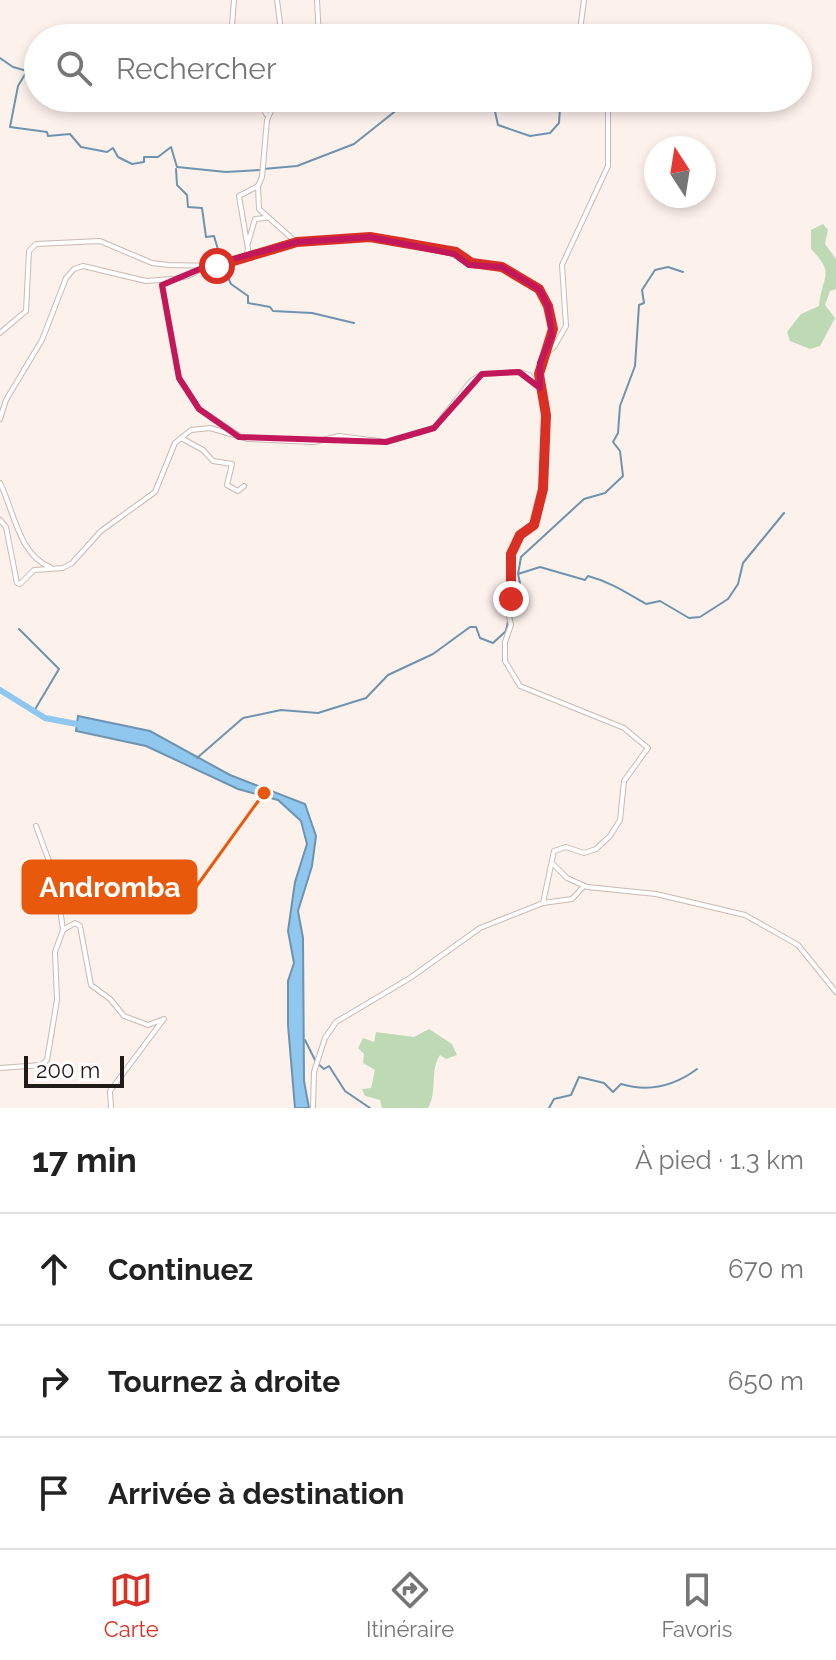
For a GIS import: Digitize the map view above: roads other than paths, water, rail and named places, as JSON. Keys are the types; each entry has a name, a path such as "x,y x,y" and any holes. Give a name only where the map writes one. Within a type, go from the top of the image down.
{"street":[{"path":"232,24 234,0"},
{"path":"277,0 280,24"},
{"path":"317,0 318,24"},
{"path":"581,24 584,0"},
{"path":"266,112 256,203 267,218 297,242"},
{"path":"267,120 271,112"},
{"path":"542,357 554,347 566,326 562,265 608,166 608,112"},
{"path":"248,245 239,196 258,186"},
{"path":"246,257 255,219 267,218"},
{"path":"0,333 26,311 29,251 36,244 100,241 152,263 207,266 240,261 297,242 370,237 402,240 459,256 468,264 502,267 542,293 553,329 542,357 540,388 546,415 543,489 534,525 520,535 511,554 513,583 508,612 511,625 505,642 505,661 520,686 624,728 648,748 624,781 620,820 610,836 596,849 584,853 560,847 554,851 543,903"},
{"path":"207,266 188,276 165,281 162,291 179,378 199,409 239,437"},
{"path":"0,419 6,400 31,362 63,285 74,269 91,268 146,281 172,279"},
{"path":"0,520 6,527 17,583 23,583 34,570 72,563 101,531 155,492 171,450 181,438 198,428 239,437 314,442 339,436 386,442 434,428 471,381 482,374 519,372 529,375 540,388"},
{"path":"181,438 203,450 213,461 232,464 227,485 238,491 244,486"},
{"path":"0,483 17,517 23,543 33,558 52,568"},
{"path":"0,1068 41,1065 47,1060 57,1000 55,952 63,930 56,880 36,826"},
{"path":"553,864 567,878 584,886 615,892 656,894 745,915 798,945 836,992"},
{"path":"313,1108 311,1094 325,1038 342,1018 410,978 480,928 543,903 572,899 584,886"},
{"path":"63,930 75,923 80,926 89,982 124,1016 148,1025 163,1019 110,1091 111,1108"}],"water":[{"path":"78,716 150,731 230,775 305,804 316,836 312,866 298,911 303,938 304,1081 309,1108 295,1108 288,1025 288,981 294,963 288,931 295,882 307,844 301,821 278,800 238,789 146,746 76,731"}],"waterway":[{"path":"0,58 24,70"},
{"path":"24,76 18,86 10,127 47,132 48,136 70,134 81,147 107,152 113,148 118,157 132,164 144,162 144,157 158,157 171,147 177,167 226,172 260,170"},
{"path":"263,169 297,166 354,144 394,112"},
{"path":"495,112 498,125 530,136 550,133 559,123 560,112"},
{"path":"176,169 177,185 187,195 188,207 202,208 206,237 214,236 222,263"},
{"path":"223,267 231,284 248,296 248,303 270,307 273,311 312,313 354,323"},
{"path":"518,574 521,557 584,499 605,493 623,476 620,451 613,442 618,433 620,406 635,366 639,305 644,303 642,290 655,270 668,267 683,272"},
{"path":"511,617 520,583 518,574 540,567 585,580 588,576 596,578 646,604 660,601 689,618 700,617 728,599 738,584 743,563 784,513"},
{"path":"197,758 243,718 281,710 318,713 366,698 388,675 433,654 470,627 476,627 480,638 493,643 506,631 508,621"},
{"path":"19,629 59,669 34,711"},
{"path":"0,690 45,718 82,725"},
{"path":"305,1040 316,1062 324,1069 329,1066 345,1091 370,1108"},
{"path":"549,1108 554,1099 571,1095 579,1077 604,1083 613,1092 621,1084 641,1088 670,1084 697,1069"}],"place":[{"name":"Andromba","path":"264,793"}]}
